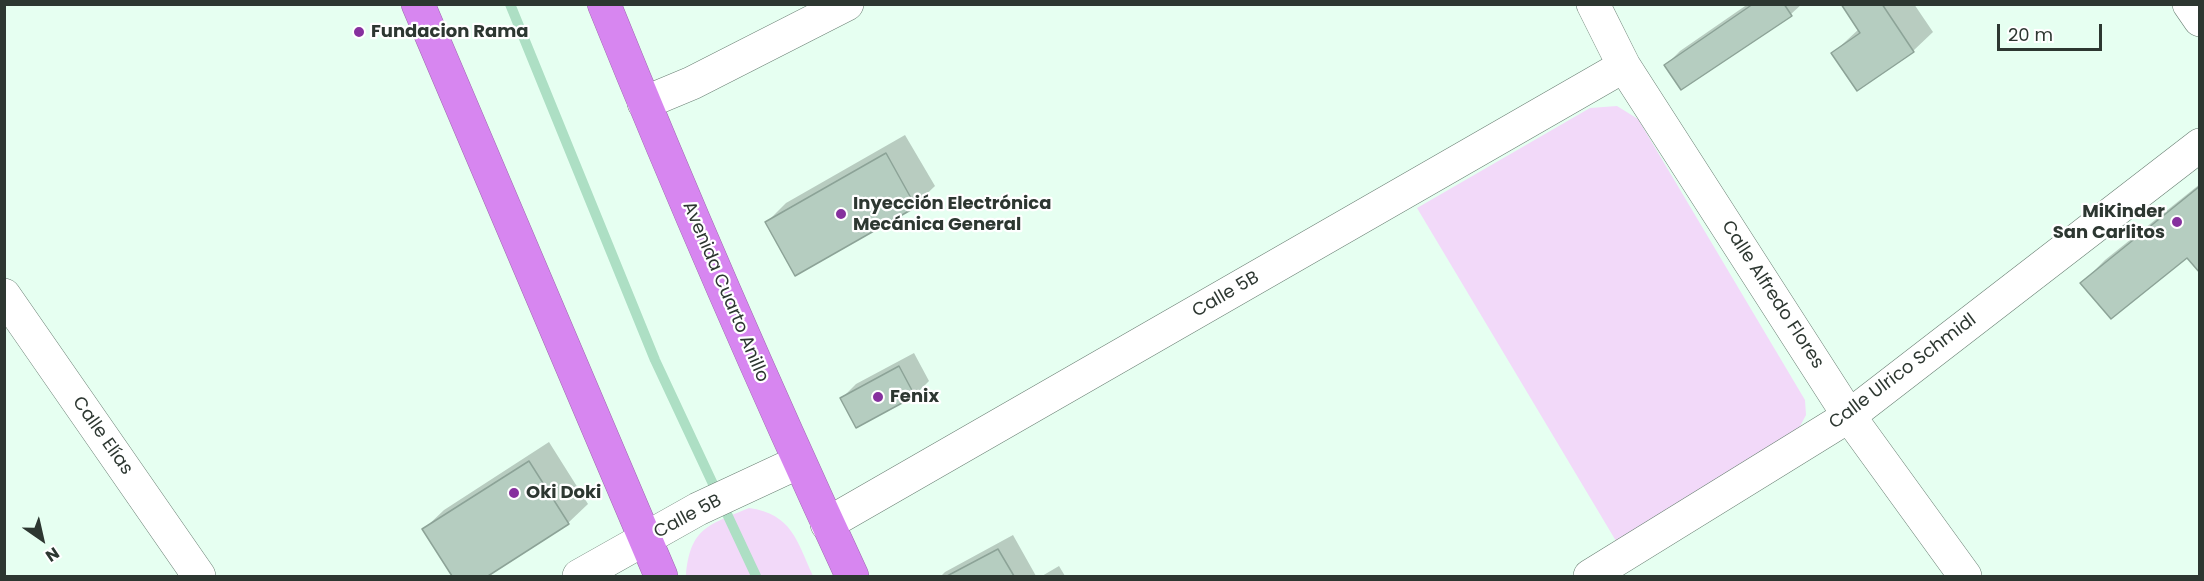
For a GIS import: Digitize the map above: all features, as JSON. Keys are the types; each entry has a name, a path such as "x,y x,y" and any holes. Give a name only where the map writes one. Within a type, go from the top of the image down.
{"highway":[{"path":"418,4 662,576"},
{"name":"Avenida Cuarto Anillo","path":"604,4 644,103 852,576"}],"street":[{"path":"644,103 692,83 847,4"},
{"name":"Calle Alfredo Flores","path":"1593,4 1624,66 1849,416 1965,576"},
{"path":"2189,4 2199,20"},
{"name":"Calle 5B","path":"828,524 1624,66"},
{"name":"Calle Ulrico Schmidl","path":"1590,576 1849,416 2199,145"},
{"name":"Calle Elías","path":"4,296 199,576"},
{"name":"Calle 5B","path":"579,576 698,509 800,462"}],"shaded area":[{"path":"1617,106 1638,119 1805,400 1806,415 1799,428 1619,546 1417,208 1590,108"},
{"path":"749,508 775,516 784,523 797,541 813,576 686,576 688,560 697,537 713,524"}],"building":[{"path":"1753,4 1784,4 1792,16 1681,90 1664,65"},
{"path":"1841,4 1882,4 1914,52 1857,91 1831,53 1860,33"},
{"name":"Inyección Electrónica Mecánica General","path":"886,153 916,207 795,276 765,222"},
{"name":"MiKinder San Carlitos","path":"2200,186 2200,273 2187,258 2111,319 2080,283"},
{"name":"Fenix","path":"899,366 915,396 856,428 840,398"},
{"name":"Oki Doki","path":"529,461 569,524 488,576 452,576 422,529"},
{"path":"998,549 1014,576 947,576"}],"waterway":[{"path":"510,4 655,360 756,576"}],"place":[{"name":"Fundacion Rama","path":"359,32"},
{"name":"Inyección Electrónica Mecánica General","path":"841,214"},
{"name":"MiKinder San Carlitos","path":"2177,222"},
{"name":"Fenix","path":"878,397"},
{"name":"Oki Doki","path":"514,493"}]}
